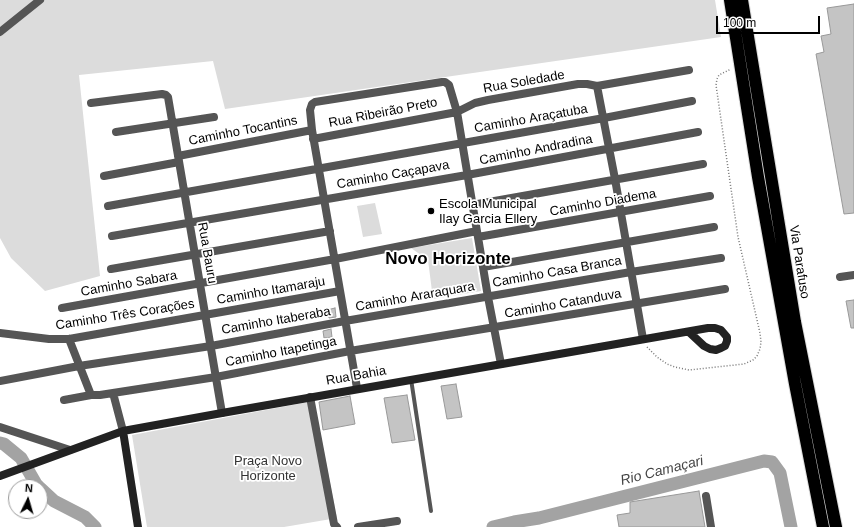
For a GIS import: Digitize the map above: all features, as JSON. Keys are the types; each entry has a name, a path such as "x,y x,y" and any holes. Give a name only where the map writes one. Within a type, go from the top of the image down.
{"highway":[{"name":"Via Parafuso","path":"730,0 758,177 823,527"},
{"name":"Via Parafuso","path":"742,0 795,322 836,527"}],"street":[{"path":"0,32 37,4 40,0"},
{"name":"Rua Soledade","path":"457,112 475,103 511,96 578,84 597,86 689,70"},
{"path":"357,388 313,139 310,110 312,104 315,102 442,82 449,85 457,112 477,234 501,364"},
{"path":"597,86 643,339"},
{"name":"Rua Bauru","path":"91,103 162,94 168,97 222,413"},
{"name":"Caminho Araçatuba","path":"108,206 692,101"},
{"name":"Rua Ribeirão Preto","path":"313,139 457,112"},
{"path":"116,132 214,117"},
{"name":"Caminho Tocantins","path":"104,176 312,130"},
{"name":"Caminho Andradina","path":"467,175 698,132"},
{"path":"472,205 703,164"},
{"name":"Caminho Caçapava","path":"112,236 467,175"},
{"name":"Caminho Diadema","path":"335,259 710,196"},
{"path":"483,267 714,227"},
{"path":"111,269 330,231"},
{"name":"Caminho Casa Branca","path":"488,296 721,258"},
{"name":"Caminho Sabara","path":"62,308 335,259"},
{"path":"840,277 854,275"},
{"name":"Caminho Catanduva","path":"350,351 725,289"},
{"name":"Caminho Itamaraju","path":"205,314 340,291"},
{"name":"Caminho Araraquara","path":"345,321 488,296"},
{"name":"Caminho Três Corações","path":"0,333 50,340 69,339 205,314"},
{"name":"Caminho Itaberaba","path":"0,381 79,366 211,346 345,321"},
{"name":"Rua Bahia","path":"0,476 123,431 357,388 689,332"},
{"path":"69,339 91,395"},
{"name":"Caminho Itapetinga","path":"64,400 91,395 100,396 216,377 350,351"},
{"path":"113,393 123,431 138,527"},
{"path":"310,397 334,524 337,527"},
{"path":"1,428 70,450"},
{"path":"47,443 49,458"},
{"path":"706,496 712,527"},
{"path":"358,527 397,521"}],"lane":[{"path":"411,379 431,511"}],"green space":[{"path":"0,0 715,0 721,37 225,109 213,61 79,75 100,276 45,291 11,258 0,238"},
{"path":"375,203 382,234 363,237 357,206"},
{"path":"472,238 481,291 433,299 428,260 411,248"},
{"name":"Praça Novo Horizonte","path":"314,401 337,518 284,527 147,527 132,435"}],"building":[{"path":"854,4 854,213 844,214 816,54 824,52 821,36 831,34 827,8"},
{"path":"854,300 854,328 851,328 846,301"},
{"path":"335,308 336,317 329,318 327,310"},
{"path":"331,329 332,337 324,338 323,331"},
{"path":"456,384 462,417 447,419 441,386"},
{"path":"407,395 415,440 392,443 384,398"},
{"path":"350,396 355,424 323,430 319,402"},
{"path":"699,491 705,527 619,527 617,515 630,513 630,502"}],"waterway":[{"name":"Rio Camaçari","path":"0,443 4,444 21,458 33,479"},
{"name":"Rio Camaçari","path":"493,527 539,518 764,461 772,462 780,473 791,527"},
{"name":"Rio Camaçari","path":"48,495 54,501 85,517 95,527"}],"place":[{"name":"Escola Municipal Ilay Garcia Ellery","path":"431,211"}],"district":[{"name":"Novo Horizonte","path":"448,259"}]}
